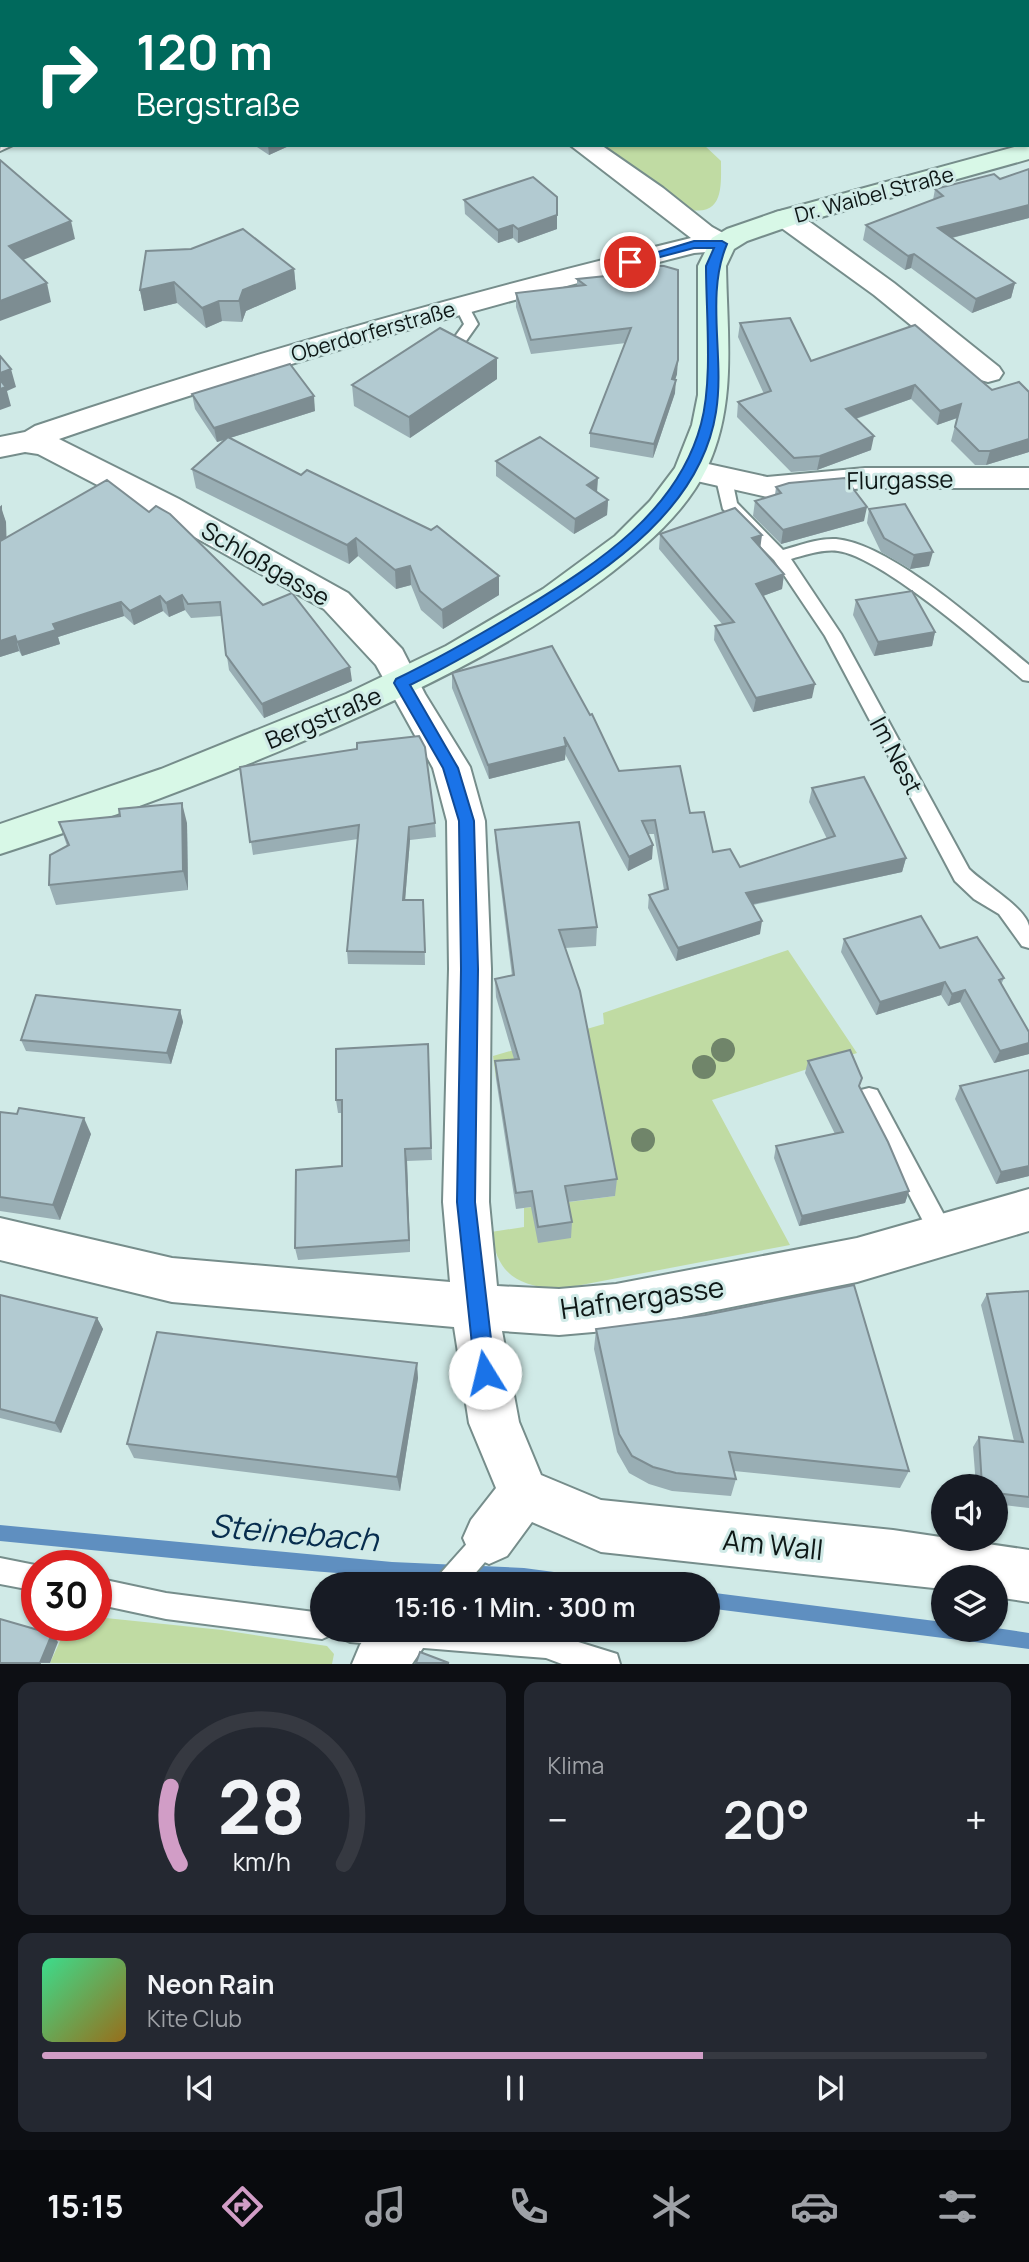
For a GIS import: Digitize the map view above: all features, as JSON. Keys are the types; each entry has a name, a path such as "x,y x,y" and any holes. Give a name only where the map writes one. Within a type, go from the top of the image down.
{"main road":[{"name":"Dr. Waibel Straße","path":"722,244 737,235 786,218 1029,151"},
{"name":"Bergstraße","path":"0,839 174,779 401,683 458,655 582,579 636,535 680,488 708,425 713,395 712,266 722,244"}],"street":[{"path":"586,147 654,194 702,233 722,244"},
{"path":"786,218 884,289 988,373"},
{"name":"Oberdorferstraße","path":"16,445 136,402 457,306 694,245 722,244"},
{"name":"Schloßgasse","path":"16,445 53,448 336,601 390,658 401,683 450,768 467,821 470,969 466,1202 480,1348 494,1423 523,1493"},
{"name":"Flurgasse","path":"690,470 767,487 866,478 1029,478"},
{"name":"Hafnergasse","path":"0,1239 173,1280 559,1312 616,1307 857,1260 1029,1210"},
{"path":"489,1538 523,1493"},
{"name":"Am Wall","path":"523,1493 601,1526 893,1556 1029,1576"}],"lane":[{"path":"457,306 465,312 471,324 461,338"},
{"name":"Im Nest","path":"724,479 729,505 780,556 832,634 961,875 981,893 1006,908 1029,940"},
{"path":"780,556 838,545 862,550 970,627 1029,676"},
{"path":"869,1097 942,1234"},
{"path":"459,1572 489,1538"},
{"path":"0,1571 21,1575"},
{"path":"112,1594 166,1606 310,1624"},
{"path":"395,1642 546,1645 607,1664"}],"green space":[{"path":"602,147 706,147 721,161 720,188 715,203 710,208 692,210"},
{"path":"788,950 857,1053 712,1100 790,1245 555,1290 529,1284 511,1274 498,1258 491,1232 524,1227 524,1208 615,1196 496,1079 493,1056 604,1024 603,1013"},
{"path":"112,1619 222,1630 327,1646 334,1654 332,1664 50,1663 60,1641 112,1641"}],"building":[{"path":"0,160 71,221 9,246 47,283 0,301"},
{"path":"1029,169 1029,205 938,228 1015,283 976,299 914,254 908,256 866,225 943,196 935,189 994,174 1000,179"},
{"path":"533,177 557,197 557,215 518,229 513,225 498,230 464,200"},
{"path":"243,229 294,269 243,290 239,301 219,301 202,308 174,282 140,290 146,251 191,249"},
{"path":"635,265 664,266 678,270 678,360 672,379 676,380 654,444 590,433 631,328 531,340 516,293 585,285 577,279 635,273"},
{"path":"790,318 811,361 915,325 992,390 1019,382 1029,392 1029,439 990,451 979,451 955,427 961,404 940,411 915,385 846,409 874,436 820,456 794,458 738,402 771,391 740,323"},
{"path":"440,328 497,358 409,417 352,385"},
{"path":"0,356 11,369 0,373"},
{"path":"290,364 314,396 214,428 192,394"},
{"path":"228,437 301,475 307,470 431,530 437,526 499,576 442,610 420,591 410,566 395,570 356,538 347,545 192,469"},
{"path":"540,437 598,478 587,485 608,500 575,519 496,461"},
{"path":"845,478 867,507 783,530 755,501 781,493 776,487 789,483"},
{"path":"107,480 149,512 156,506 170,514 263,605 292,593 350,667 262,704 226,655 220,602 188,604 182,595 166,603 160,596 130,611 121,602 53,624 56,630 17,642 15,636 0,641 0,508 2,540"},
{"path":"905,504 933,552 914,555 884,538 869,509"},
{"path":"735,508 762,535 752,538 784,574 756,584 815,684 756,698 715,626 734,622 660,534"},
{"path":"912,591 935,632 878,642 856,600"},
{"path":"552,646 590,715 592,714 619,771 680,766 690,813 704,812 713,852 730,849 740,867 835,836 812,788 864,777 906,858 746,893 762,921 678,948 649,895 668,889 655,820 642,821 653,845 629,857 564,737 566,746 488,765 452,673"},
{"path":"419,736 425,747 435,823 409,827 403,900 423,900 425,952 347,951 359,825 250,842 240,767 357,749 357,743"},
{"path":"182,803 183,871 49,885 50,855 69,845 59,822 120,816 119,809"},
{"path":"579,822 597,927 559,930 580,991 617,1179 565,1186 572,1222 538,1227 532,1191 516,1193 495,1061 519,1059 495,979 514,975 495,830"},
{"path":"921,916 940,948 977,937 1004,978 999,980 1029,1032 1029,1043 1000,1051 965,990 952,994 945,982 880,1002 844,939"},
{"path":"36,995 180,1010 167,1053 21,1040"},
{"path":"428,1044 431,1148 405,1149 409,1240 295,1248 296,1170 342,1166 342,1100 336,1100 336,1049"},
{"path":"850,1050 862,1078 859,1086 888,1142 909,1191 802,1216 776,1146 843,1132 808,1061"},
{"path":"1029,1070 1029,1166 1001,1172 960,1086"},
{"path":"19,1108 84,1118 53,1205 0,1197 0,1112 17,1114"},
{"path":"854,1285 909,1471 729,1452 736,1479 676,1473 653,1467 632,1456 619,1434 596,1329 705,1315"},
{"path":"1029,1291 1029,1497 1008,1494 1008,1474 981,1474 979,1437 1023,1442 987,1294"},
{"path":"0,1295 97,1318 55,1423 0,1409"},
{"path":"157,1332 417,1363 397,1477 127,1444"},
{"path":"0,1619 21,1625 21,1641 49,1641 40,1663 0,1663"},
{"path":"420,1652 449,1663 416,1663"}],"waterway":[{"name":"Steinebach","path":"0,1533 436,1572"},
{"name":"Steinebach","path":"720,1602 1029,1641"}],"route":[{"path":"485,1373 480,1348 466,1202 470,969 467,821 450,768 401,683 458,655 582,579 627,544 662,509 680,488 690,470 708,425 713,395 712,266 722,244 694,245 630,262"}]}
